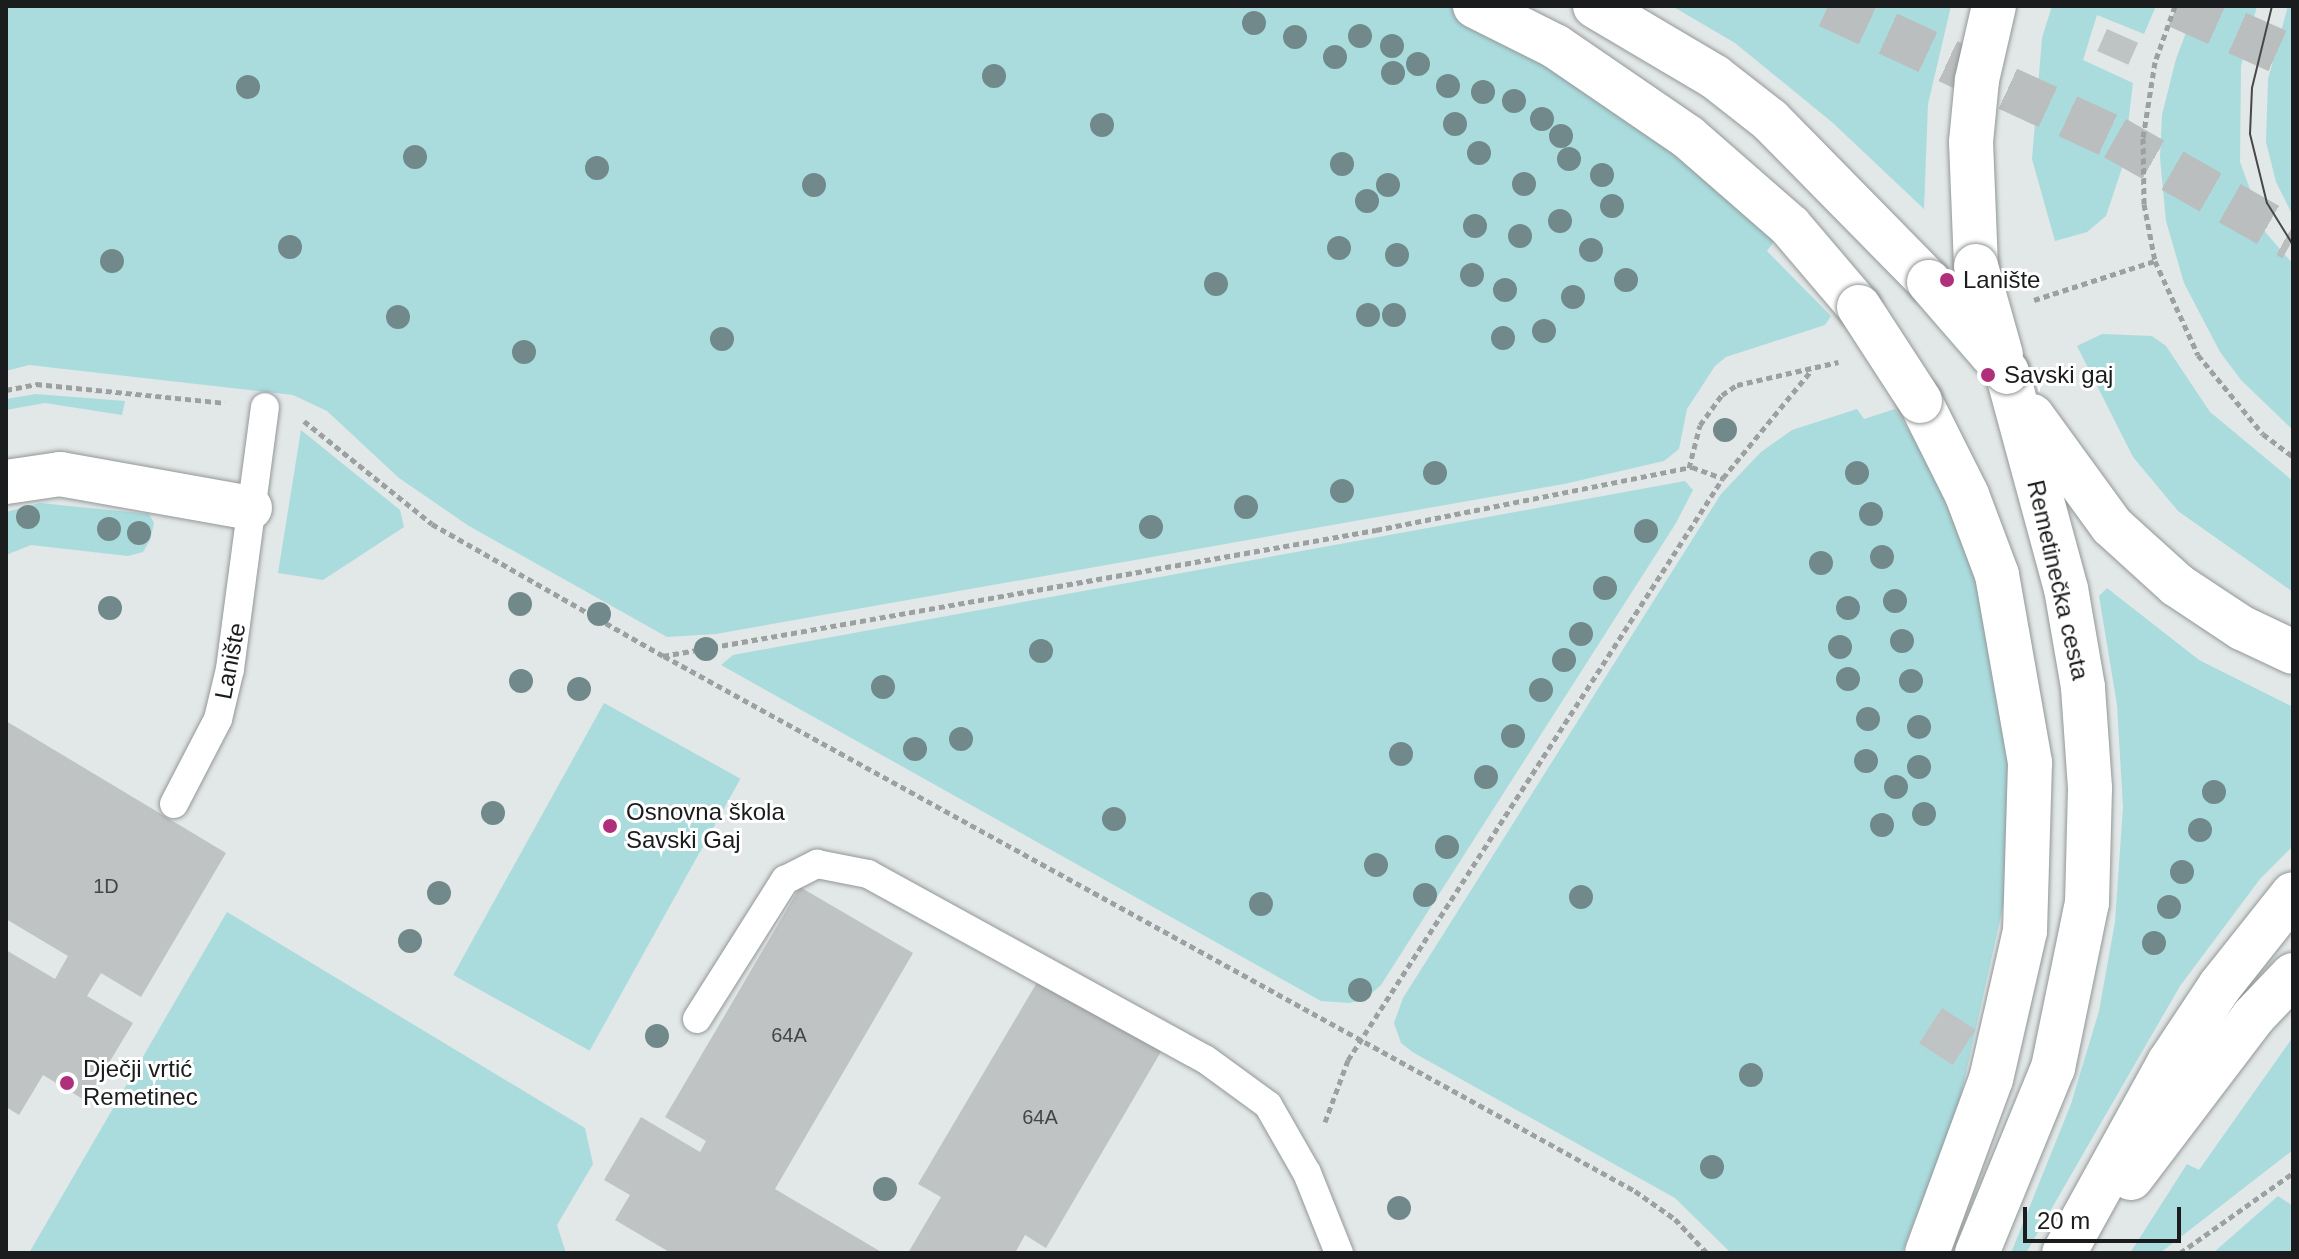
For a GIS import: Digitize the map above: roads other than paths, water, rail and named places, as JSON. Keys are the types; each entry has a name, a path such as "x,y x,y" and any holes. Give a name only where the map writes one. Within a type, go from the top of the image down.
{"main road":[{"path":"1475,6 1555,46 1688,137 1790,226 1859,307 1920,401 1967,495 1997,575 2030,763 2025,931 1991,1079 1927,1253"},
{"path":"1595,6 1715,77 1770,120 1929,282 2007,372 2064,467 2112,526 2177,585 2242,628 2293,652"},
{"path":"1994,6 1977,80 1971,142 1976,266 2007,372"},
{"name":"Remetinečka cesta","path":"1977,1253 2053,1068 2087,903 2090,788 2083,687 2066,589 2007,372"},
{"path":"6,482 60,474 250,508"},
{"path":"2064,1253 2169,1063 2220,986 2293,894"},
{"path":"2073,1253 2253,1017 2293,975"}],"lane":[{"name":"Lanište","path":"174,804 218,719 240,609 250,508 265,407"},
{"path":"697,1019 785,880 817,864 868,874 1205,1059 1268,1105 1307,1173 1339,1253"}],"tunnel":[{"path":"1828,6 2115,138 2293,239"},
{"path":"2177,6 2293,58"}],"tram line":[{"path":"2272,6 2252,88 2250,134 2267,203 2293,245"}],"place":[{"name":"Lanište","path":"1947,280"},
{"name":"Savski gaj","path":"1988,375"},
{"name":"Osnovna škola Savski Gaj","path":"610,826"},
{"name":"Dječji vrtić Remetinec","path":"67,1083"}]}
